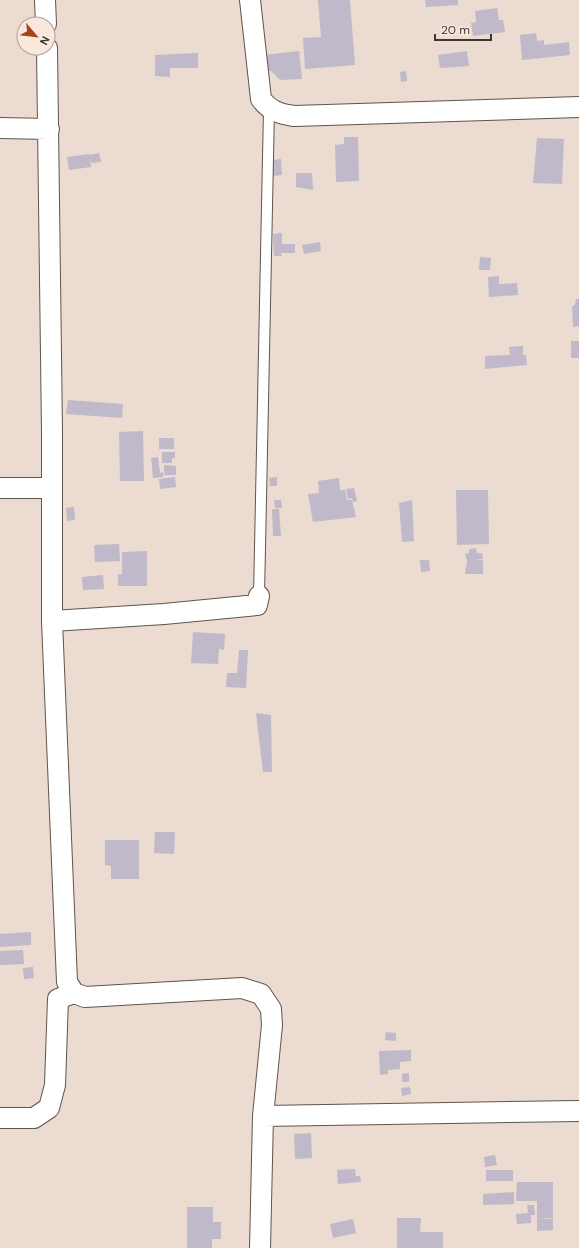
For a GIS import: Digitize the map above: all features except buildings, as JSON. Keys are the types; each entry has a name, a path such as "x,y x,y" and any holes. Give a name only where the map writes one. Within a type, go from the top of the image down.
{"street":[{"path":"45,0 46,16"},
{"path":"250,0 261,99 269,109 282,114 294,116 579,108"},
{"path":"47,56 52,621 67,982 74,993 85,997 242,988 261,994 271,1009 272,1025 263,1116 260,1248"},
{"path":"0,128 49,129"},
{"path":"0,488 52,488"},
{"path":"52,621 164,614 257,605 259,596"},
{"path":"0,1118 34,1118 49,1108 55,1085 58,999 74,993"},
{"path":"263,1116 579,1111"}],"lane":[{"path":"259,596 269,109"}]}
